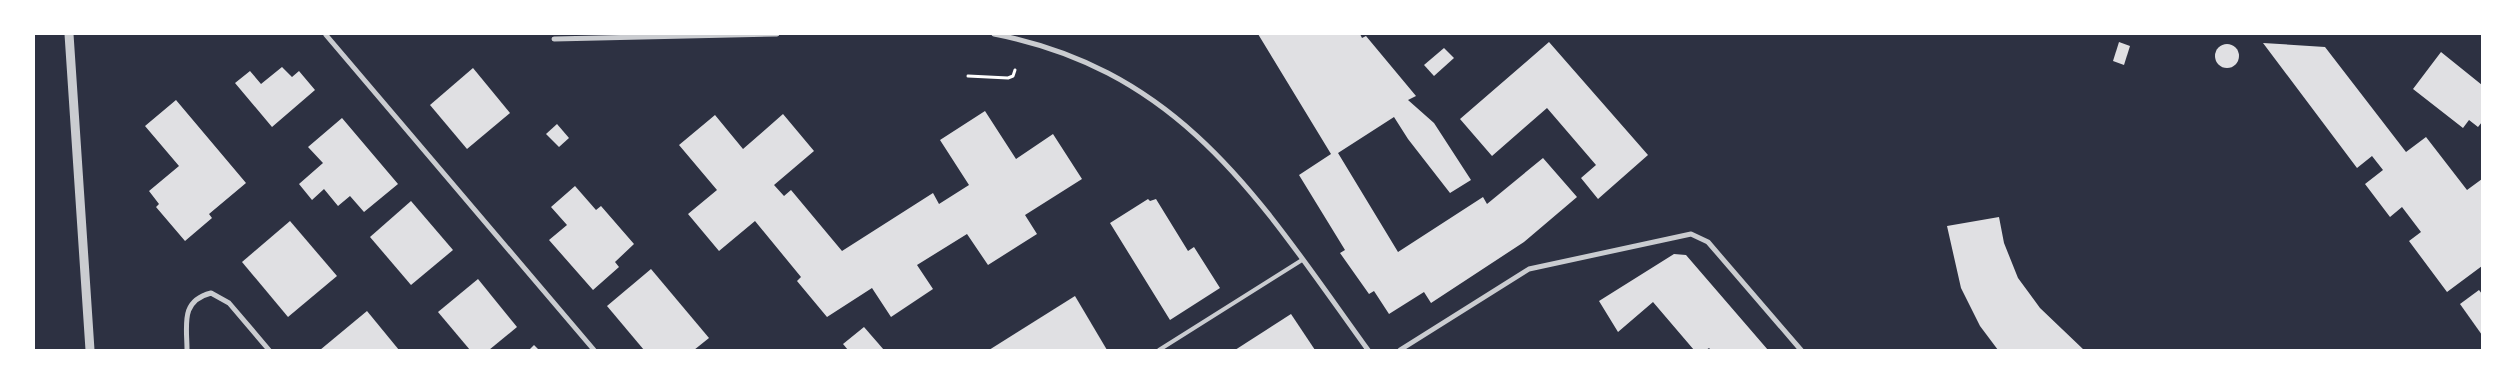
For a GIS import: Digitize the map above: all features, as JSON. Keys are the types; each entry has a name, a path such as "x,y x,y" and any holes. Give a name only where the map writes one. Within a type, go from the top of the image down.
{"street":[{"path":"69,34 90,350"},
{"path":"326,34 594,350"},
{"path":"554,39 777,34"},
{"path":"994,34 1029,40 1107,71 1144,93 1178,118 1232,170 1261,204 1368,350"},
{"path":"1400,350 1529,269 1691,234 1708,242 1801,350"},
{"path":"187,350 188,308 194,300 211,293 221,296 229,302 269,350"}],"lane":[{"path":"1159,350 1302,260"}],"path":[{"path":"968,76 1008,78 1013,76 1015,70"}],"building":[{"path":"1258,34 1360,34 1362,38 1366,36 1416,96 1408,100 1434,123 1471,180 1450,193 1408,139 1394,117 1338,153 1398,252 1483,197 1487,204 1543,158 1577,197 1524,242 1431,303 1424,292 1389,314 1374,291 1369,294 1340,253 1345,250 1299,175 1331,154"},
{"path":"1549,42 1648,155 1598,199 1581,178 1596,165 1547,108 1492,156 1460,119"},
{"path":"2119,42 2130,46 2124,65 2113,61"},
{"path":"2263,43 2325,47 2406,152 2426,137 2467,190 2482,179 2482,266 2447,292 2409,241 2421,232 2402,207 2390,217 2365,184 2383,170 2372,156 2357,168"},
{"path":"2227,44 2232,45 2238,51 2238,61 2232,67 2227,68 2222,67 2216,61 2215,56 2216,51 2222,45"},
{"path":"1444,48 1454,58 1434,76 1424,65"},
{"path":"2441,52 2482,85 2482,122 2478,127 2469,120 2463,128 2413,89"},
{"path":"282,67 292,77 299,71 315,90 272,127 235,83 250,71 261,84"},
{"path":"473,68 510,113 467,149 430,105"},
{"path":"176,100 246,183 209,214 212,218 185,241 156,207 159,204 149,191 179,166 145,126"},
{"path":"985,111 1016,159 1053,134 1082,179 1025,215 1037,234 988,265 967,234 917,265 933,289 891,317 872,288 827,317 797,281 801,277 755,221 719,251 688,214 717,190 679,145 715,115 743,149 783,114 814,151 774,185 784,196 791,190 842,251 933,193 939,204 969,185 940,140"},
{"path":"342,118 398,184 364,212 350,196 338,206 324,189 312,200 299,184 323,163 308,147"},
{"path":"557,124 569,138 559,147 546,134"},
{"path":"575,186 596,210 601,206 634,244 615,262 619,267 593,290 549,240 567,225 551,207"},
{"path":"1148,199 1150,201 1156,199 1188,251 1194,247 1220,288 1170,320 1110,223"},
{"path":"411,201 453,250 411,285 370,237"},
{"path":"1999,217 2004,243 2018,278 2040,308 2084,350 1998,350 1980,326 1961,288 1947,226"},
{"path":"290,221 337,276 288,317 242,262"},
{"path":"1674,254 1686,255 1768,350 1711,350 1709,348 1706,350 1694,350 1653,302 1618,332 1599,301"},
{"path":"651,269 709,338 694,350 644,350 607,306"},
{"path":"478,279 517,327 489,350 470,350 438,312"},
{"path":"2479,290 2482,294 2482,335 2460,304"},
{"path":"1075,296 1107,350 989,350"},
{"path":"367,311 399,350 320,350"},
{"path":"1291,314 1315,350 1235,350"},
{"path":"864,327 884,350 848,350 843,344"},
{"path":"534,345 539,350 529,350"}]}
